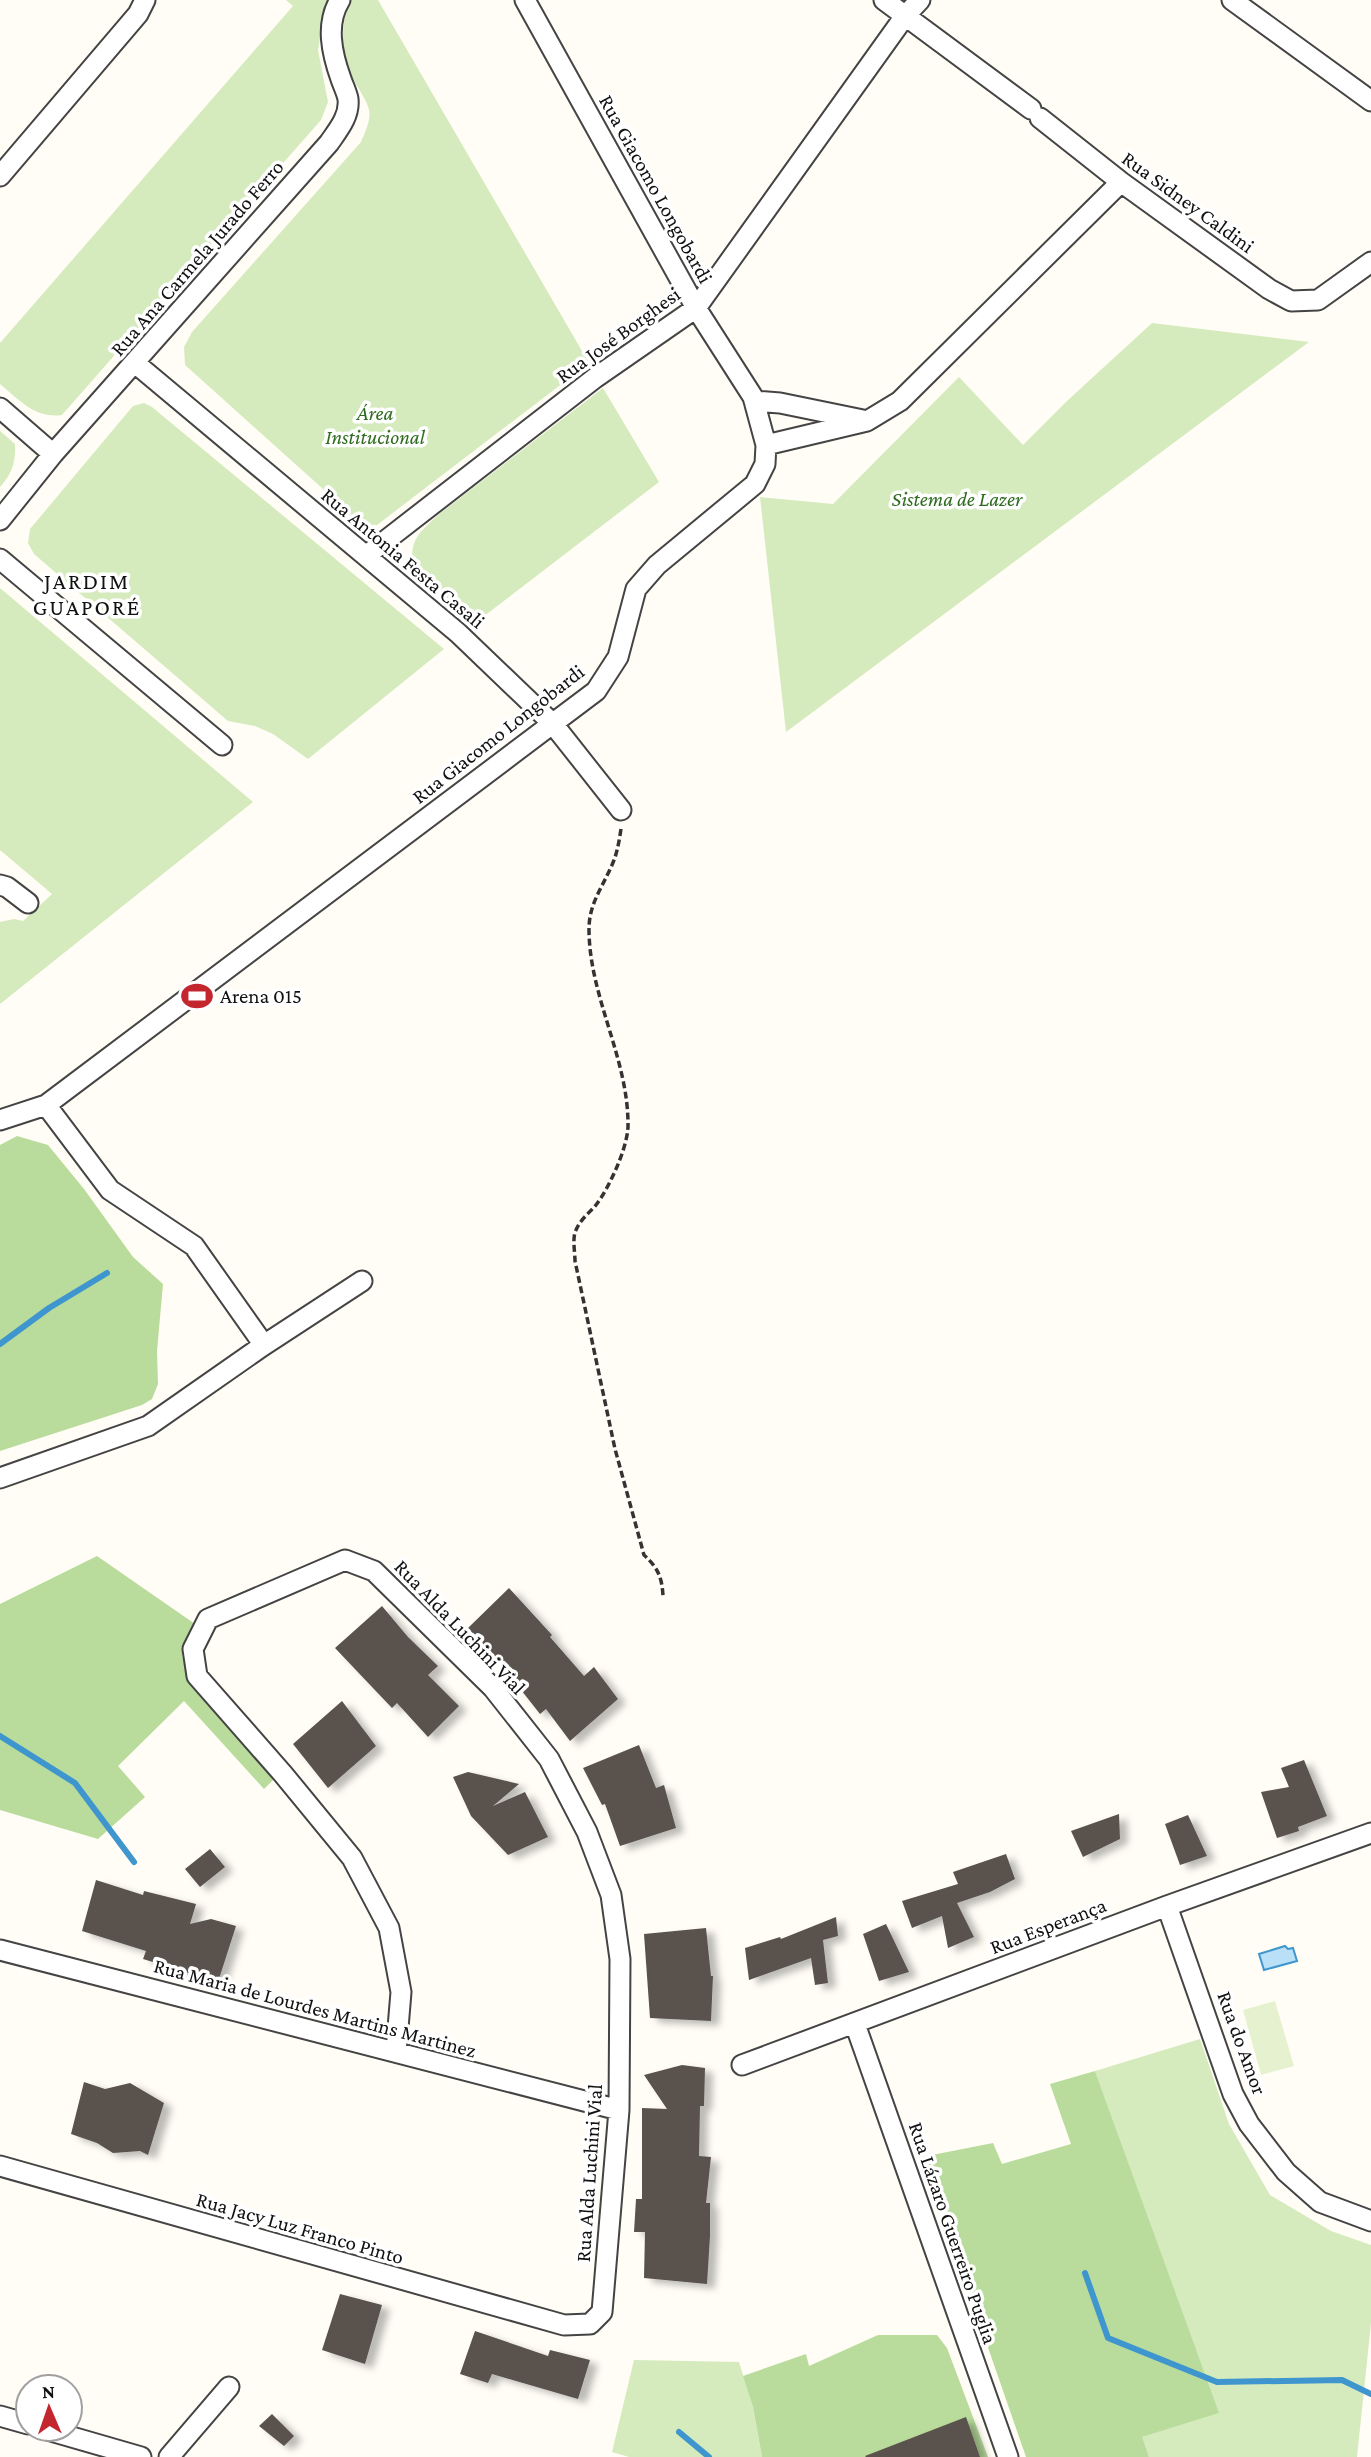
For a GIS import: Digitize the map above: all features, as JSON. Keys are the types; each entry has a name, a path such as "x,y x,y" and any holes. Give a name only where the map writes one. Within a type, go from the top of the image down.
{"street":[{"path":"0,176 138,14 145,0"},
{"name":"Rua Ana Carmela Jurado Ferro","path":"0,520 53,454 329,143 345,120 348,100 332,52 331,32 340,0"},
{"name":"Rua Giacomo Longobardi","path":"0,1120 46,1105 596,691 618,657 636,589 657,565 755,484 765,464 766,446 754,401 696,308 525,0"},
{"name":"Rua Sidney Caldini","path":"884,0 1036,114 1121,182 1269,289 1292,300 1318,300 1371,262"},
{"name":"Rua José Borghesi","path":"366,555 595,378 696,308 905,16 920,0"},
{"path":"1232,0 1371,102"},
{"path":"766,446 867,421 900,401 1121,182"},
{"name":"Rua Antonia Festa Casali","path":"135,363 458,633 554,724 621,810"},
{"path":"754,401 780,403 867,421"},
{"path":"0,408 53,454"},
{"path":"0,559 222,746"},
{"path":"0,885 7,887 28,903"},
{"path":"46,1105 110,1190 194,1246 264,1345"},
{"path":"0,1478 148,1426 264,1345 362,1282"},
{"name":"Rua Alda Luchini Vial","path":"396,2052 401,1993 389,1928 352,1858 197,1676 193,1649 208,1619 345,1560 373,1571 493,1688 548,1759 587,1832 611,1895 620,1959 619,2110 602,2312 590,2324"},
{"name":"Rua Esperança","path":"742,2065 1167,1906 1371,1833"},
{"name":"Rua do Amor","path":"1167,1906 1233,2094 1249,2124 1286,2172 1320,2202 1371,2221"},
{"name":"Rua Maria de Lourdes Martins Martinez","path":"0,1950 619,2110"},
{"name":"Rua Lázaro Guerreiro Puglia","path":"855,2024 1008,2457"},
{"name":"Rua Jacy Luz Franco Pinto","path":"0,2166 564,2325 590,2324"},
{"path":"169,2457 229,2387"},
{"path":"84,2441 141,2457"}],"path":[{"path":"621,810 617,852 592,905 589,928 592,965 622,1077 628,1128 610,1181 574,1232 575,1261 615,1450 644,1555 656,1566 662,1582 663,1596"}],"green space":[{"path":"286,0 329,0 318,50 328,102 321,120 62,415 44,414 28,407 0,384 0,343 293,6"},
{"name":"Área Institucional","path":"350,0 378,0 589,363 377,525 362,524 185,365 184,347 192,332 361,142 369,110 349,71 344,51 344,20"},
{"name":"Sistema de Lazer","path":"1152,323 1309,342 786,732 760,497 833,504 959,377 1023,445"},
{"path":"603,388 659,482 475,623 413,569 412,551 416,538 438,515"},
{"path":"144,403 444,649 308,759 273,734 255,726 228,721 34,554 28,543 30,529 133,406"},
{"path":"0,431 15,444 15,450 8,477 0,487"},
{"path":"0,588 253,802 0,1004 0,922 14,919 23,921 52,894 0,850"},
{"path":"17,1136 48,1145 133,1257 163,1284 157,1351 158,1384 152,1399 142,1405 0,1451 0,1145"},
{"path":"97,1556 195,1624 182,1655 189,1682 275,1778 264,1789 184,1701 118,1766 145,1797 98,1839 0,1810 0,1604"},
{"path":"1275,2001 1294,2066 1261,2075 1243,2010"},
{"path":"1200,2039 1229,2124 1270,2195 1331,2231 1371,2245 1371,2323 1357,2457 1149,2457 1141,2437 1218,2413 1095,2071"},
{"path":"1095,2071 1219,2413 1142,2437 1149,2457 1026,2457 922,2157 993,2143 1002,2164 1071,2144 1050,2084"},
{"path":"878,2335 937,2335 947,2348 988,2457 762,2457 753,2407 743,2376 806,2354 809,2366"},
{"path":"634,2360 739,2362 753,2407 762,2457 629,2457 612,2452"}],"water":[{"path":"1285,1946 1288,1949 1293,1948 1297,1961 1264,1970 1259,1954"}],"building":[{"path":"509,1588 552,1635 550,1637 584,1676 594,1667 618,1699 570,1741 546,1709 540,1714 514,1681 516,1680 468,1628"},
{"path":"382,1606 408,1637 438,1666 428,1675 459,1706 428,1737 397,1703 392,1708 335,1648"},
{"path":"342,1701 376,1746 328,1788 293,1744"},
{"path":"639,1745 656,1788 664,1785 676,1828 620,1846 605,1804 602,1805 583,1768"},
{"path":"1304,1760 1327,1816 1298,1827 1299,1831 1277,1838 1261,1792 1289,1787 1281,1768"},
{"path":"468,1772 519,1784 493,1806 525,1792 548,1837 508,1855 471,1816 453,1777"},
{"path":"1119,1814 1120,1839 1083,1857 1071,1831"},
{"path":"1188,1815 1207,1856 1180,1865 1165,1824"},
{"path":"210,1849 225,1867 200,1887 185,1869"},
{"path":"1006,1854 1015,1879 990,1892 957,1903 974,1937 948,1948 942,1916 912,1928 902,1901 958,1884 953,1872"},
{"path":"96,1880 143,1895 144,1891 196,1904 190,1924 211,1919 236,1926 218,1982 143,1959 146,1951 82,1931"},
{"path":"836,1917 838,1936 823,1940 828,1983 815,1985 811,1958 749,1980 745,1948 780,1937 781,1939"},
{"path":"886,1924 909,1972 879,1981 863,1934"},
{"path":"706,1928 713,1976 711,2021 650,2018 644,1934"},
{"path":"682,2065 705,2068 704,2106 700,2106 699,2156 711,2157 706,2203 710,2203 707,2284 644,2278 645,2232 634,2232 636,2199 642,2199 642,2108 667,2109 644,2075"},
{"path":"84,2082 105,2089 130,2083 164,2103 148,2155 140,2151 113,2153 97,2143 71,2134"},
{"path":"340,2294 382,2305 365,2364 322,2350"},
{"path":"475,2331 548,2356 550,2350 590,2360 578,2399 492,2374 488,2383 460,2374"},
{"path":"272,2414 294,2436 284,2446 259,2426"},
{"path":"966,2417 980,2457 865,2456"}],"waterway":[{"path":"0,1344 49,1308 107,1273"},
{"path":"0,1736 75,1783 134,1862"},
{"path":"1085,2273 1108,2338 1217,2382 1342,2380 1371,2394"},
{"path":"679,2432 709,2457"}],"place":[{"name":"Arena 015","path":"197,996"}],"district":[{"name":"JARDIM GUAPORÉ","path":"87,594"}]}
